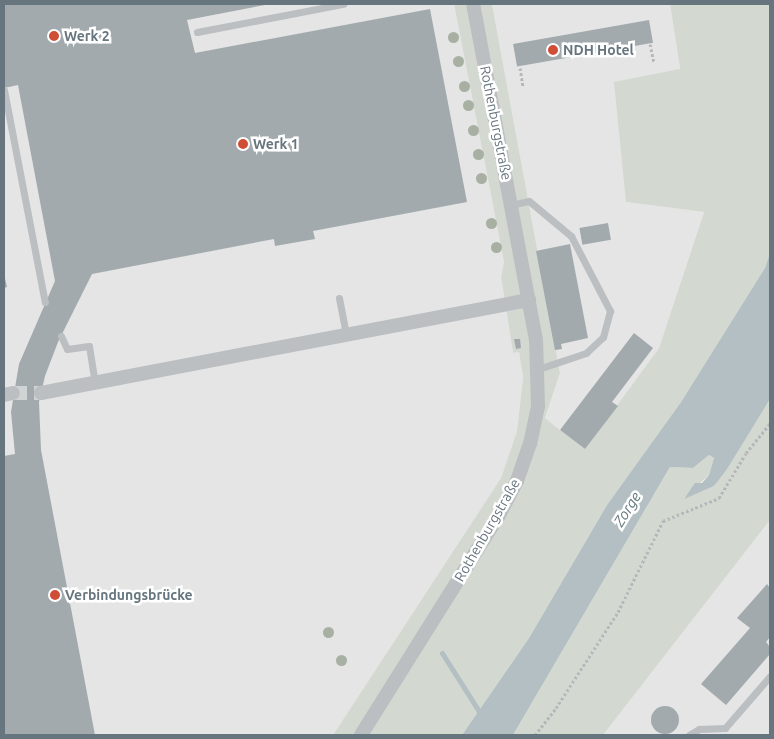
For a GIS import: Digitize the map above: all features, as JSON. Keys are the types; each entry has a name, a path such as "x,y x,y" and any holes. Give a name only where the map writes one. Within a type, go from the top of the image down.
{"street":[{"name":"Rothenburgstraße","path":"361,735 517,481 530,444 538,406 538,369 529,300 473,4"},
{"path":"41,393 529,300"}],"lane":[{"path":"197,32 343,4"},
{"path":"4,90 45,302"},
{"path":"511,205 529,201 571,236 610,311 603,337 586,353 538,369"},
{"path":"340,298 346,335"},
{"path":"61,336 67,349 89,346 96,382"},
{"path":"689,735 699,729 725,728 770,676"}],"path":[{"path":"650,44 654,63"},
{"path":"520,68 523,87"},
{"path":"535,735 556,708 618,612 663,520 718,498 746,454 770,423"}],"shaded area":[{"path":"4,4 454,4 504,262 501,277 513,353 519,352 523,377 517,431 501,478 333,735 4,735"},
{"path":"454,4 492,4 560,373 545,418 560,430 585,449 659,348 704,212 626,202 614,82 680,69 670,4 770,4 770,253 765,268 681,402 607,505 529,638 462,735 333,735 501,478 517,431 523,377 519,352 513,353 501,277 504,262"},
{"path":"492,4 670,4 680,70 626,202 704,212 659,348 585,449 545,418 560,373"},
{"path":"770,399 770,520 603,735 513,735 670,467 693,468 709,455 714,458 709,475 684,498 714,486"},
{"path":"770,520 770,735 603,735"}],"water":[{"name":"Zorge","path":"770,253 770,399 727,469 714,486 684,499 695,483 702,483 709,475 714,458 709,455 693,468 670,467 513,735 462,735 529,638 607,505 681,402 765,268"}],"building":[{"name":"Werk 1","path":"4,4 270,4 187,20 195,53 430,9 467,202 313,231 315,239 275,246 274,239 92,274 58,342 45,376 39,402 41,450 95,735 4,735 4,456 15,454 11,412 19,364 55,281 18,85 4,88"},
{"path":"649,20 653,43 517,67 513,44"},
{"path":"608,223 611,240 582,245 579,228"},
{"path":"570,244 588,338 561,344 562,349 555,350 536,251"},
{"path":"4,274 7,287 4,288"},
{"path":"634,333 653,348 612,402 618,406 585,449 560,430"},
{"path":"514,339 520,339 521,348 516,349"},
{"path":"767,584 770,588 770,637 766,642 770,647 770,654 726,705 701,684 750,628 737,618"},
{"path":"665,706 675,710 679,720 675,730 665,734 655,730 651,720 655,710"}],"waterway":[{"path":"442,653 482,716"}],"tunnel":[{"path":"13,393 41,393"}],"place":[{"name":"Werk 2","path":"54,36"},
{"name":"NDH Hotel","path":"553,50"},
{"name":"Werk 1","path":"243,144"},
{"name":"Verbindungsbrücke","path":"55,595"}]}
